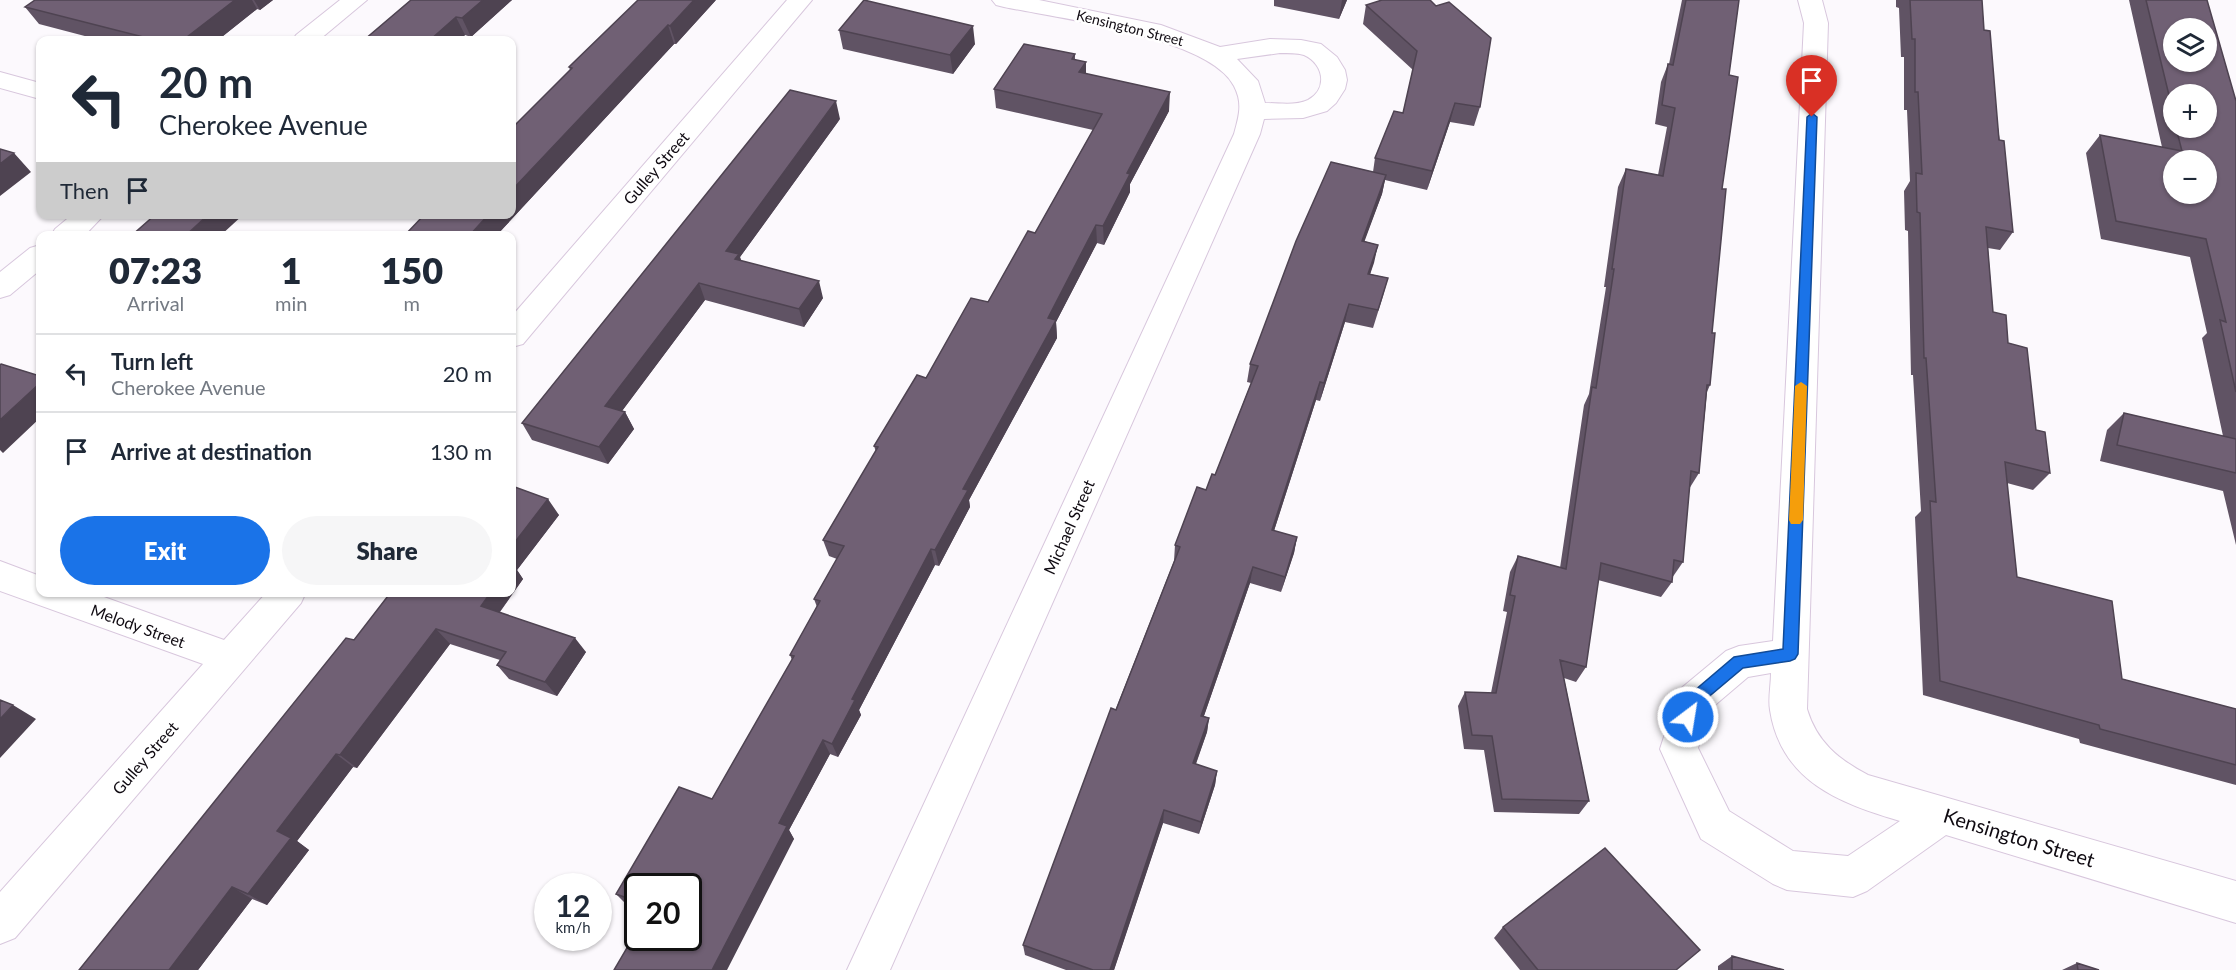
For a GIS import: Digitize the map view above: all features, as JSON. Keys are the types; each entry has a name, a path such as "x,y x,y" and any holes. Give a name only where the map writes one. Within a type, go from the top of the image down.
{"street":[{"path":"310,36 355,0"},
{"name":"Gulley Street","path":"516,331 800,0"},
{"name":"Kensington Street","path":"1004,0 1161,32 1218,55 1249,96"},
{"name":"Kensington Street","path":"1810,0 1816,23 1788,709 1794,733 1810,757 1834,778 1862,791 2236,902"},
{"path":"1218,55 1270,47 1303,47 1327,60 1334,74 1336,85 1331,96 1316,106 1298,110 1249,96"},
{"path":"0,80 36,90"},
{"name":"Michael Street","path":"868,970 1247,134 1249,96"},
{"path":"71,231 85,219"},
{"path":"0,288 36,258"},
{"path":"0,576 36,590"},
{"name":"Melody Street","path":"59,597 232,659"},
{"name":"Gulley Street","path":"0,923 285,597"},
{"path":"1790,654 1739,662 1692,702 1679,749 1715,825 1787,870 1853,877 1942,815"}],"building":[{"path":"35,0 235,0 188,36 139,36 25,7"},
{"path":"411,0 483,0 462,18 456,17 435,36 369,36"},
{"path":"638,0 694,0 516,186 516,124 572,68 569,67"},
{"path":"864,0 973,26 950,55 839,30"},
{"path":"1382,0 1430,0 1436,6 1449,2 1491,38 1480,107 1455,103 1432,171 1375,158 1394,111 1403,113 1417,51 1366,5"},
{"path":"1686,0 1739,0 1729,75 1738,77 1722,189 1726,189 1712,333 1715,333 1710,385 1707,385 1699,473 1691,471 1683,562 1674,560 1672,582 1601,563 1586,667 1560,660 1589,801 1502,799 1492,736 1472,735 1465,692 1496,693 1515,596 1510,595 1518,556 1566,569 1592,387 1596,388 1614,269 1612,269 1626,169 1663,176 1675,108 1662,105 1668,64 1673,65"},
{"path":"1910,0 1982,0 1984,30 1990,31 1999,140 2004,141 2013,232 1986,227 1993,312 2006,315 2008,343 2027,348 2036,430 2045,432 2050,473 2005,462 2017,577 2112,601 2122,679 2236,709 2236,765 2100,729 2099,725 1940,681 1930,501 1936,502 1926,358 1924,358 1920,213 1917,212 1916,173 1922,174 1918,92 1915,92 1915,39 1912,39"},
{"path":"2146,0 2207,0 2212,18 2163,18 2163,70"},
{"path":"2217,35 2236,101 2236,392 2220,320 2226,322 2206,239 2116,221 2100,135 2177,150 2163,150 2163,204 2217,204 2217,150 2182,150 2179,138 2217,138 2217,84 2166,84 2163,72 2217,72"},
{"path":"1024,44 1075,54 1072,59 1086,62 1079,72 1170,92 1127,173 1130,174 1103,226 1096,225 1048,318 1056,320 963,489 968,490 935,550 931,549 852,699 855,700 832,744 823,740 779,823 787,826 712,970 614,970 625,951 702,951 702,873 628,873 679,787 712,799 794,656 790,655 820,601 814,599 844,546 823,540 878,447 874,446 917,375 926,378 971,298 988,302 1028,231 1035,233 1102,114 994,89"},
{"path":"790,90 836,101 726,251 739,254 735,259 819,281 799,309 699,283 605,406 625,412 599,447 522,423"},
{"path":"0,149 14,153 0,164"},
{"path":"1331,162 1386,175 1362,241 1378,245 1368,274 1388,278 1378,310 1349,304 1324,383 1320,382 1272,530 1297,537 1285,577 1253,567 1201,716 1209,718 1193,763 1217,771 1201,822 1164,810 1110,970 1093,970 1023,945 1111,708 1116,710 1180,547 1175,545 1197,487 1206,490 1212,474 1215,475 1258,366 1250,364 1296,241"},
{"path":"150,219 204,219 190,231 137,231"},
{"path":"420,219 484,219 474,231 409,231"},
{"path":"0,365 36,375 36,387 0,420"},
{"path":"2124,413 2236,439 2236,473 2117,445"},
{"path":"516,487 548,499 516,541"},
{"path":"387,597 487,597 481,606 575,638 545,682 497,665 506,652 436,629 340,755 336,754 277,831 291,838 248,894 232,887 169,970 79,970 346,638 354,640"},
{"path":"0,700 13,705 0,719"},
{"path":"1605,848 1700,950 1676,970 1538,970 1503,927"},
{"path":"624,880 624,897 616,894"},
{"path":"1732,956 1784,970 1732,970"},
{"path":"2077,963 2099,970 2078,970"}],"slow traffic":[{"path":"1796,520 1801,386"}],"route":[{"path":"1688,717 1692,702 1739,662 1790,654 1812,117"}]}
